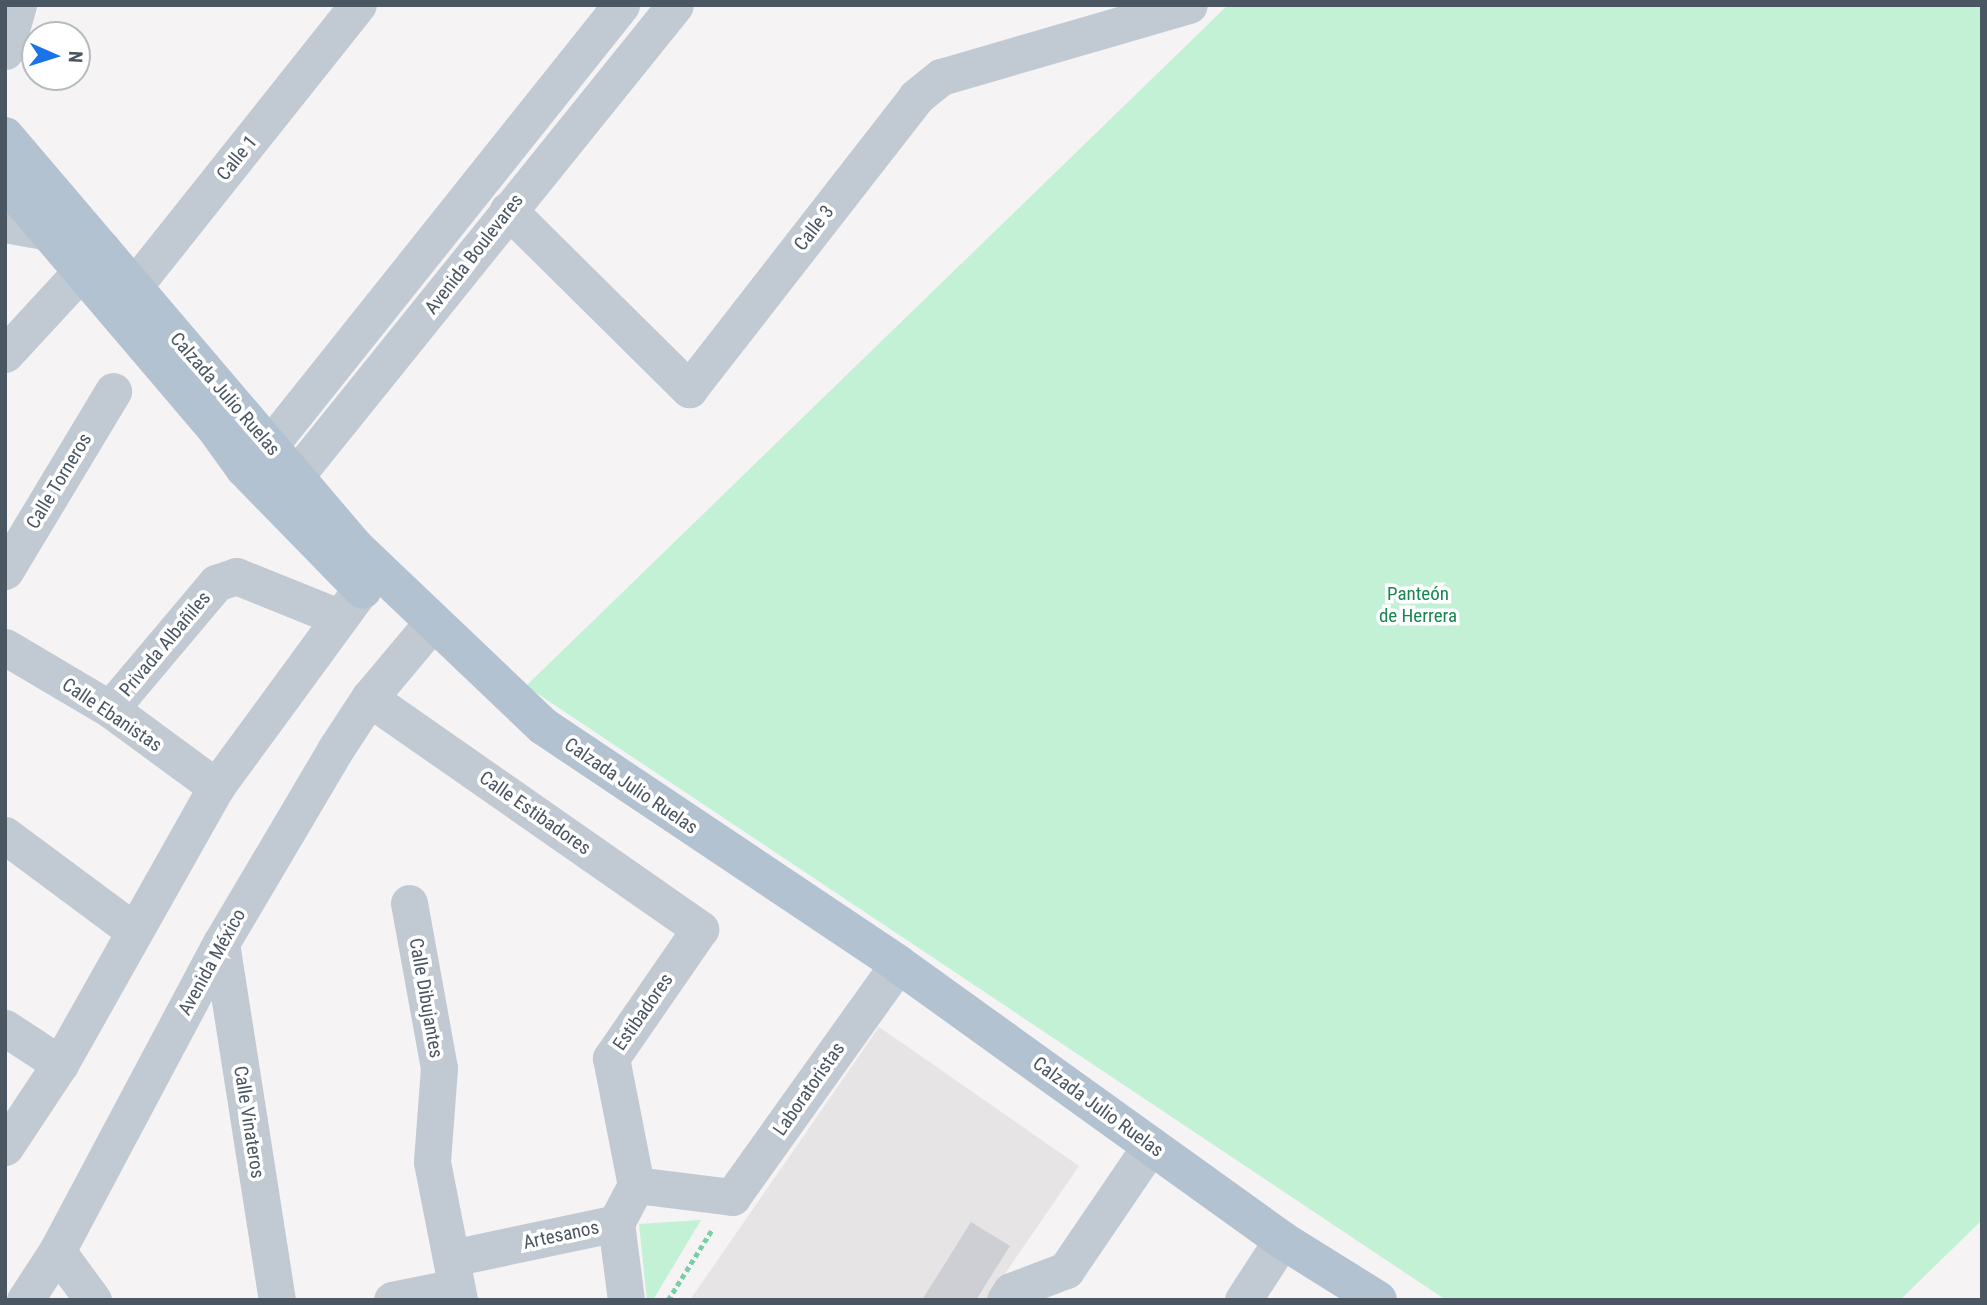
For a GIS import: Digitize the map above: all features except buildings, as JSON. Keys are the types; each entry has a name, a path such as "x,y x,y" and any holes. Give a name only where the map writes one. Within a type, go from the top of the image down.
{"main road":[{"name":"Calzada Julio Ruelas","path":"5,135 93,260 124,298 218,391 257,457 358,591 425,630 543,726 1278,1248 1337,1300"},
{"name":"Calzada Julio Ruelas","path":"5,181 49,232 93,260"},
{"name":"Calzada Julio Ruelas","path":"1278,1248 1378,1300"}],"street":[{"path":"5,51 18,5"},
{"name":"Calle 1","path":"124,298 358,5"},
{"name":"Avenida Boulevares","path":"257,457 621,5"},
{"name":"Avenida Boulevares","path":"285,491 675,5"},
{"name":"Calle 3","path":"508,210 689,389 916,97 941,77 1189,5"},
{"path":"5,225 49,232"},
{"path":"5,354 93,260"},
{"name":"Calle Torneros","path":"11,548 113,391"},
{"name":"Privada Albañiles","path":"110,709 216,583 236,576 358,591"},
{"path":"5,1147 60,1064 133,930 216,787 358,591"},
{"name":"Avenida México","path":"25,1300 57,1251 221,943 369,698 425,630"},
{"name":"Calle Ebanistas","path":"5,647 22,672 110,709 216,787"},
{"name":"Calle Estibadores","path":"369,698 700,929"},
{"path":"5,835 133,930"},
{"name":"Calle Dibujantes","path":"408,903 439,1068 432,1162 456,1281"},
{"name":"Estibadores","path":"636,1185 611,1058 700,929"},
{"name":"Calle Vinateros","path":"221,943 277,1300"},
{"name":"Laboratoristas","path":"732,1197 892,972"},
{"path":"5,1028 60,1064"},
{"path":"1005,1300 1011,1292 1066,1270 1145,1154"},
{"path":"636,1185 732,1197"},
{"name":"Artesanos","path":"392,1300 456,1281 616,1223 636,1185"},
{"path":"616,1223 626,1300"},
{"path":"1243,1300 1278,1248"},
{"path":"57,1251 93,1300"}],"path":[{"path":"668,1300 732,1197"}],"shaded area":[{"path":"879,1027 1079,1166 987,1300 690,1300"}],"green space":[{"name":"Panteón de Herrera","path":"1228,5 1982,5 1982,1220 1900,1300 1446,1300 526,686"},
{"path":"701,1220 653,1300 647,1300 639,1224"}]}
